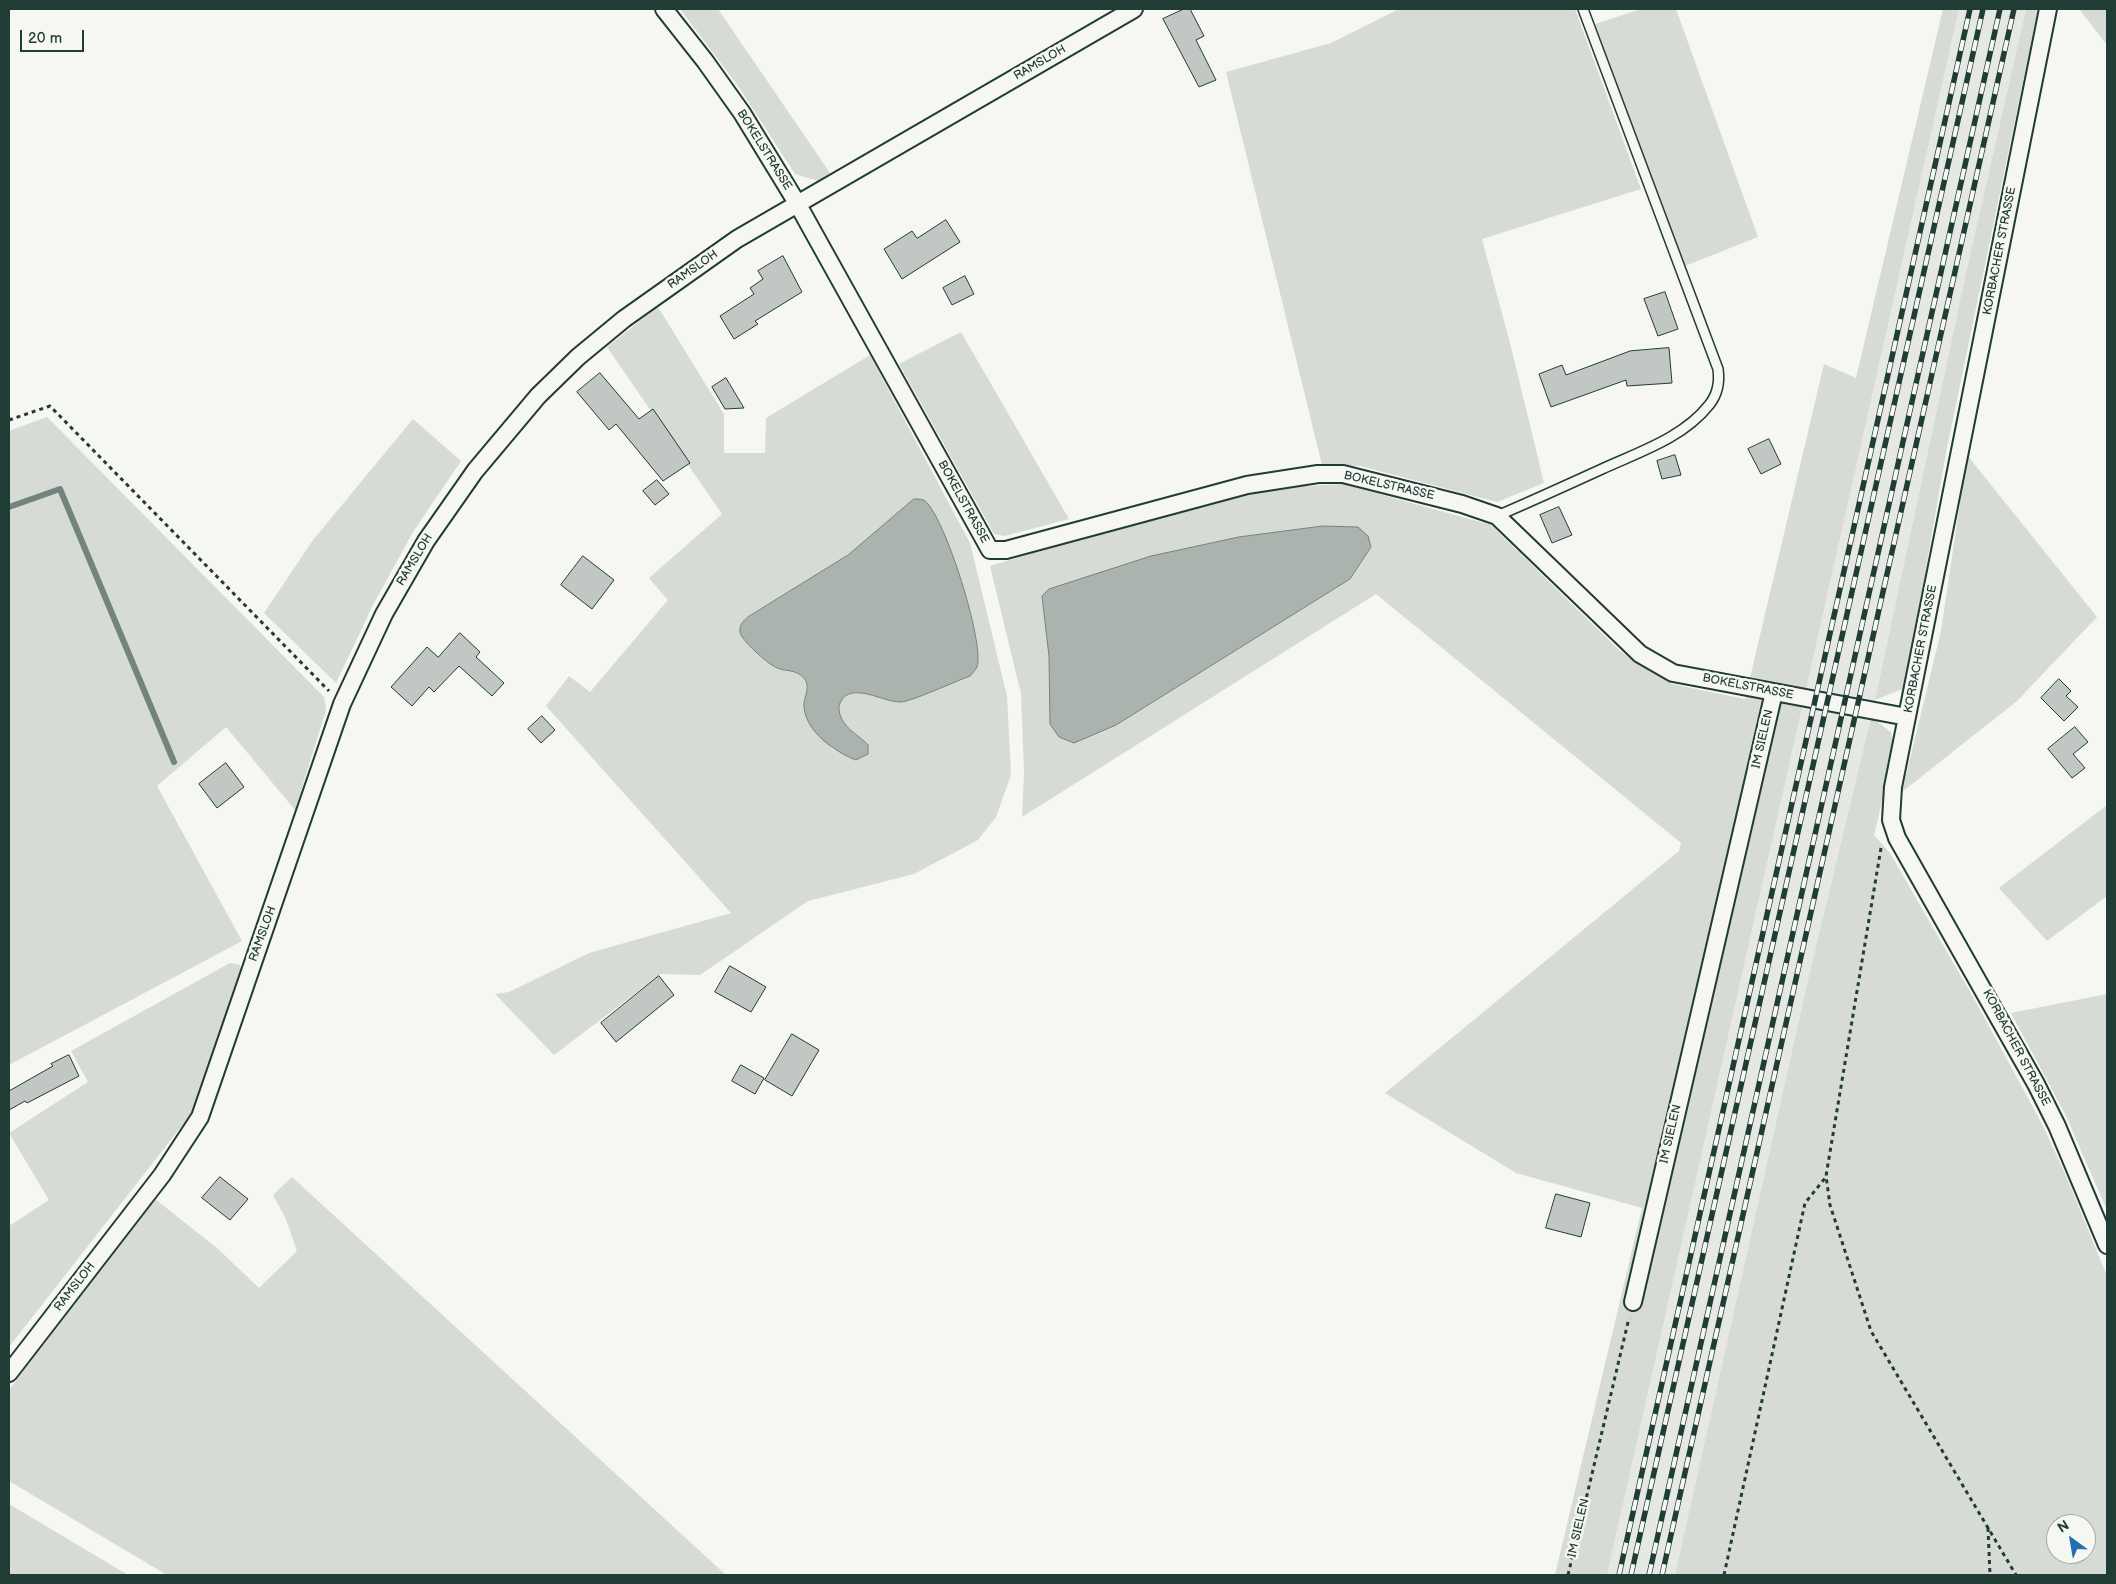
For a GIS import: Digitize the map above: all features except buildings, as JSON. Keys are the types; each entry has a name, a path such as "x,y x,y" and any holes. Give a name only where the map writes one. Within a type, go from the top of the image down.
{"street":[{"name":"BOKELSTRASSE","path":"664,9 705,61 736,105 797,203 990,550 1006,550 1247,485 1318,474 1343,474 1462,504 1497,516 1627,642 1662,668 1673,673 1907,717"},
{"name":"RAMSLOH","path":"9,1373 162,1175 200,1117 342,704 384,614 426,540 475,471 538,396 578,357 624,319 736,239 1134,9"},
{"name":"KORBACHER STRASSE","path":"2048,9 1893,787 1891,820 1897,838 2036,1084 2107,1245"},
{"name":"IM SIELEN","path":"1632,1302 1774,692"}],"lane":[{"path":"1497,516 1661,442 1694,420 1709,405 1717,392 1720,381 1718,369 1583,9"}],"path":[{"path":"9,420 50,406 342,704"},
{"path":"1891,820 1884,827 1826,1176 1830,1205 1871,1331 2016,1575"},
{"path":"1724,1575 1805,1203 1826,1176"},
{"name":"IM SIELEN","path":"1568,1575 1632,1302"},
{"path":"1988,1528 1990,1575"}],"shaded area":[{"path":"680,9 718,9 830,173 818,181 795,174 738,86"},
{"path":"1399,9 1575,9 1641,189 1482,239 1511,347 1544,483 1497,502 1360,466 1322,465 1226,72 1331,43"},
{"path":"1641,9 1676,9 1758,237 1685,266 1595,24"},
{"path":"1943,9 1959,9 1607,1575 1555,1575 1642,1208 1516,1173 1385,1093 1679,851 1681,843 1376,594 1022,817 1024,773 1021,694 990,566 1191,506 1287,487 1343,484 1491,525 1620,651 1672,684 1745,699 1824,364 1856,378","holes":["1323,526 1358,527 1371,547 1350,579 1116,725 1049,656 1042,596 1239,537"]},
{"path":"1959,9 2026,9 1966,273 1875,700 1807,984 1675,1575 1607,1575"},
{"path":"2026,9 2038,9 1946,453 1905,688 1875,700 1966,273"},
{"path":"2079,9 2107,9 2107,45"},
{"path":"658,307 724,414 724,453 765,453 766,418 870,355 970,543 1007,696 1011,775 996,817 978,840 914,874 808,901 700,975 661,974 554,1055 495,994 509,992 589,953 731,913 546,706 569,676 590,692 668,600 649,578 722,514 607,347","holes":["914,499 884,699 870,694 855,693 842,700 839,705 839,712 842,718 863,739 856,760 832,749 806,695 803,677 799,674 776,668 768,662 745,641 740,632 740,627 749,615 848,555"]},
{"path":"961,332 1069,519 1005,536 994,534 899,364"},
{"path":"47,417 324,697 326,710 295,810 226,727 157,786 242,941 9,1065 9,431"},
{"path":"413,419 461,461 413,532 373,605 336,683 264,613 313,540"},
{"path":"1967,455 2097,617 2017,701 1902,792 1941,631"},
{"path":"914,499 925,501 933,512 943,530 952,554 962,581 975,634 978,654 977,667 970,676 907,701 894,701 860,693 852,693 845,696 839,706 841,717 848,727 868,745 868,754 856,760 839,752 823,740 810,725 804,707 807,684 803,677 800,674 778,669 771,665 741,636 740,627 749,616 848,555"},
{"path":"1323,526 1358,527 1368,536 1371,547 1350,579 1116,725 1074,743 1059,737 1050,724 1049,656 1042,596 1049,589 1151,556 1239,537"},
{"path":"1871,717 1891,732 1894,752 1874,835 1890,853 1977,1004 2042,1124 2067,1178 2107,1276 2107,1575 1675,1575 1807,984"},
{"path":"2107,805 2107,896 2047,941 1999,888"},
{"path":"230,963 240,965 242,973 191,1114 9,1347 9,1226 49,1200 9,1133 88,1082 71,1051"},
{"path":"2107,994 2107,1210 2065,1114 2011,1013"},
{"path":"292,1177 726,1575 167,1575 9,1481 9,1390 155,1199 217,1248 259,1288 297,1251 286,1219 273,1195"},
{"path":"9,1504 128,1575 9,1575"}],"waterway":[{"path":"9,507 60,489 174,762"}],"railway":[{"path":"1619,1575 1970,9"},
{"path":"1631,1575 1983,9"},
{"path":"1649,1575 2000,9"},
{"path":"1662,1575 2014,9"}]}
